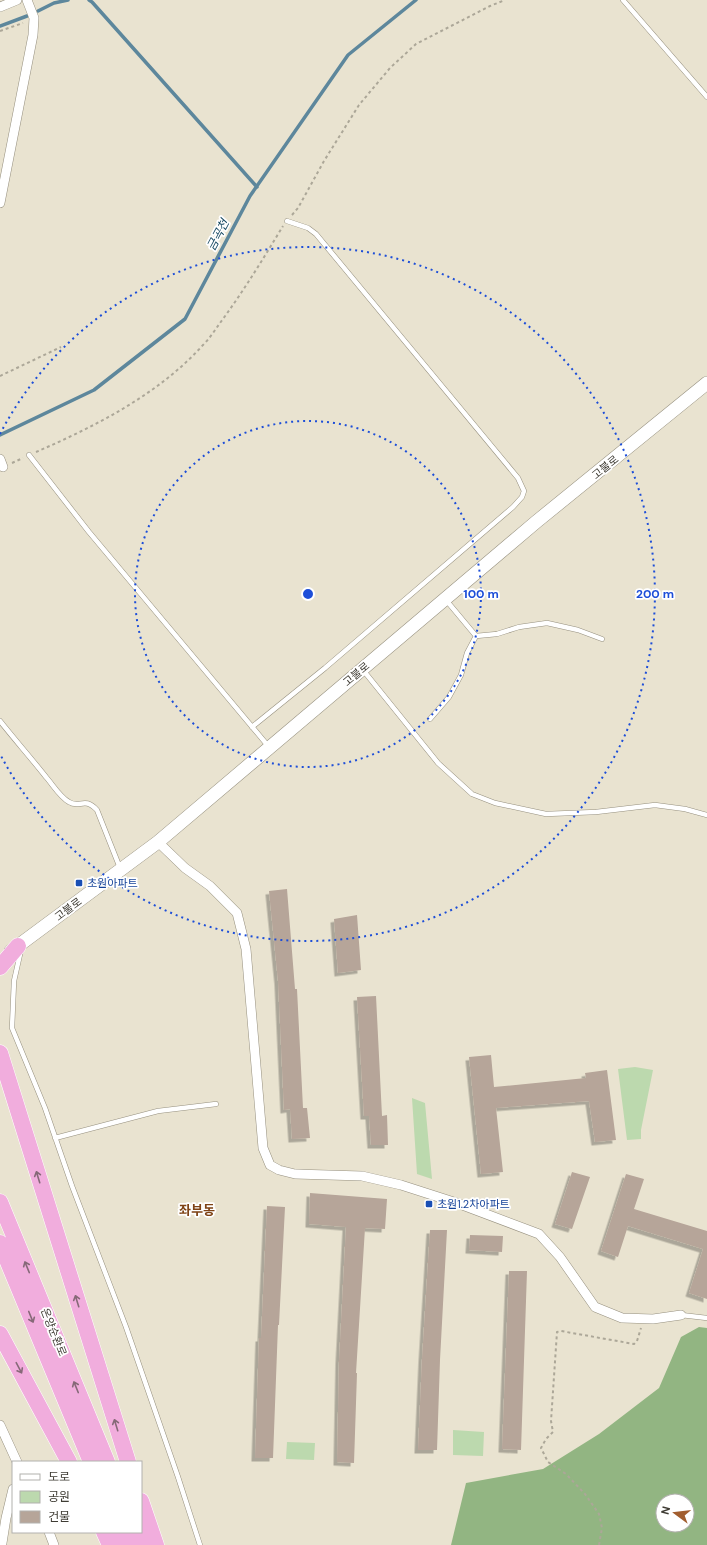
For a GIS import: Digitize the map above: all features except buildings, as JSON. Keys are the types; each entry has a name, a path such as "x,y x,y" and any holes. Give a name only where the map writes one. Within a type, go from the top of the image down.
{"highway":[{"path":"0,953 20,944"},
{"path":"0,967 20,944"},
{"path":"0,1053 128,1461"},
{"name":"온양순환로","path":"0,1202 107,1461"},
{"name":"온양순환로","path":"0,1243 91,1461"},
{"path":"0,1334 68,1461"},
{"path":"142,1504 156,1545"},
{"path":"104,1533 110,1545"},
{"path":"120,1533 125,1545"},
{"path":"136,1533 142,1545"}],"main road":[{"name":"고불로","path":"0,959 158,842 445,599 707,383"}],"street":[{"path":"0,7 16,0"},
{"path":"0,203 33,35 34,18 27,0"},
{"path":"158,842 185,868 210,886 237,913 246,949 263,1148 270,1165 279,1170 295,1174 362,1176 401,1185 457,1203 539,1234 560,1256 595,1307 622,1318 644,1319 681,1315"},
{"path":"0,1425 17,1461"},
{"path":"2,1543 12,1493"},
{"path":"48,1533 54,1545"}],"lane":[{"path":"623,0 707,97"},
{"path":"252,727 325,668 513,507 522,497 524,490 518,478 316,234 308,228 287,221"},
{"path":"29,455 89,532 269,747"},
{"path":"445,599 476,636"},
{"path":"476,636 497,634 519,627 547,623 578,630 602,639"},
{"path":"430,719 449,697 461,675 467,653 476,636"},
{"path":"362,669 438,762 472,794 495,803 546,814 596,812 655,805 685,809 707,815"},
{"path":"0,721 58,792 69,803 92,804 97,810 120,869"},
{"path":"20,944 14,981 12,1028 45,1108 72,1186 126,1328 200,1545"},
{"path":"55,1138 158,1111 216,1104"},
{"path":"681,1315 707,1318"}],"path":[{"path":"2,463 29,455 64,440 135,402 175,372 204,344 236,302 287,221 298,208 324,161 359,105 390,68 416,44 490,6 505,0"},
{"path":"0,31 34,18"},
{"path":"0,376 61,347"},
{"path":"599,1545 602,1528 599,1514 585,1494 566,1474 548,1462 541,1448 546,1439 553,1432 551,1421 557,1332 561,1331 634,1344 637,1342 644,1319"}],"green space":[{"path":"635,1067 653,1070 641,1130 641,1139 627,1140 618,1069"},
{"path":"412,1098 425,1103 432,1179 417,1174"},
{"path":"699,1327 707,1328 707,1545 451,1545 466,1483 543,1469 599,1434 659,1388 681,1337"},
{"path":"453,1430 484,1432 483,1456 453,1455"},
{"path":"287,1442 315,1443 314,1460 286,1459"}],"waterway":[{"path":"38,11 54,3 68,0"},
{"path":"89,0 257,187"},
{"name":"금곡천","path":"0,435 94,390 185,319 250,196 348,55 416,0"},
{"path":"0,26 27,16"}],"place":[{"name":"초원아파트","path":"79,883"},
{"name":"초원1.2차아파트","path":"429,1204"}],"district":[{"name":"좌부동","path":"197,1210"}]}
